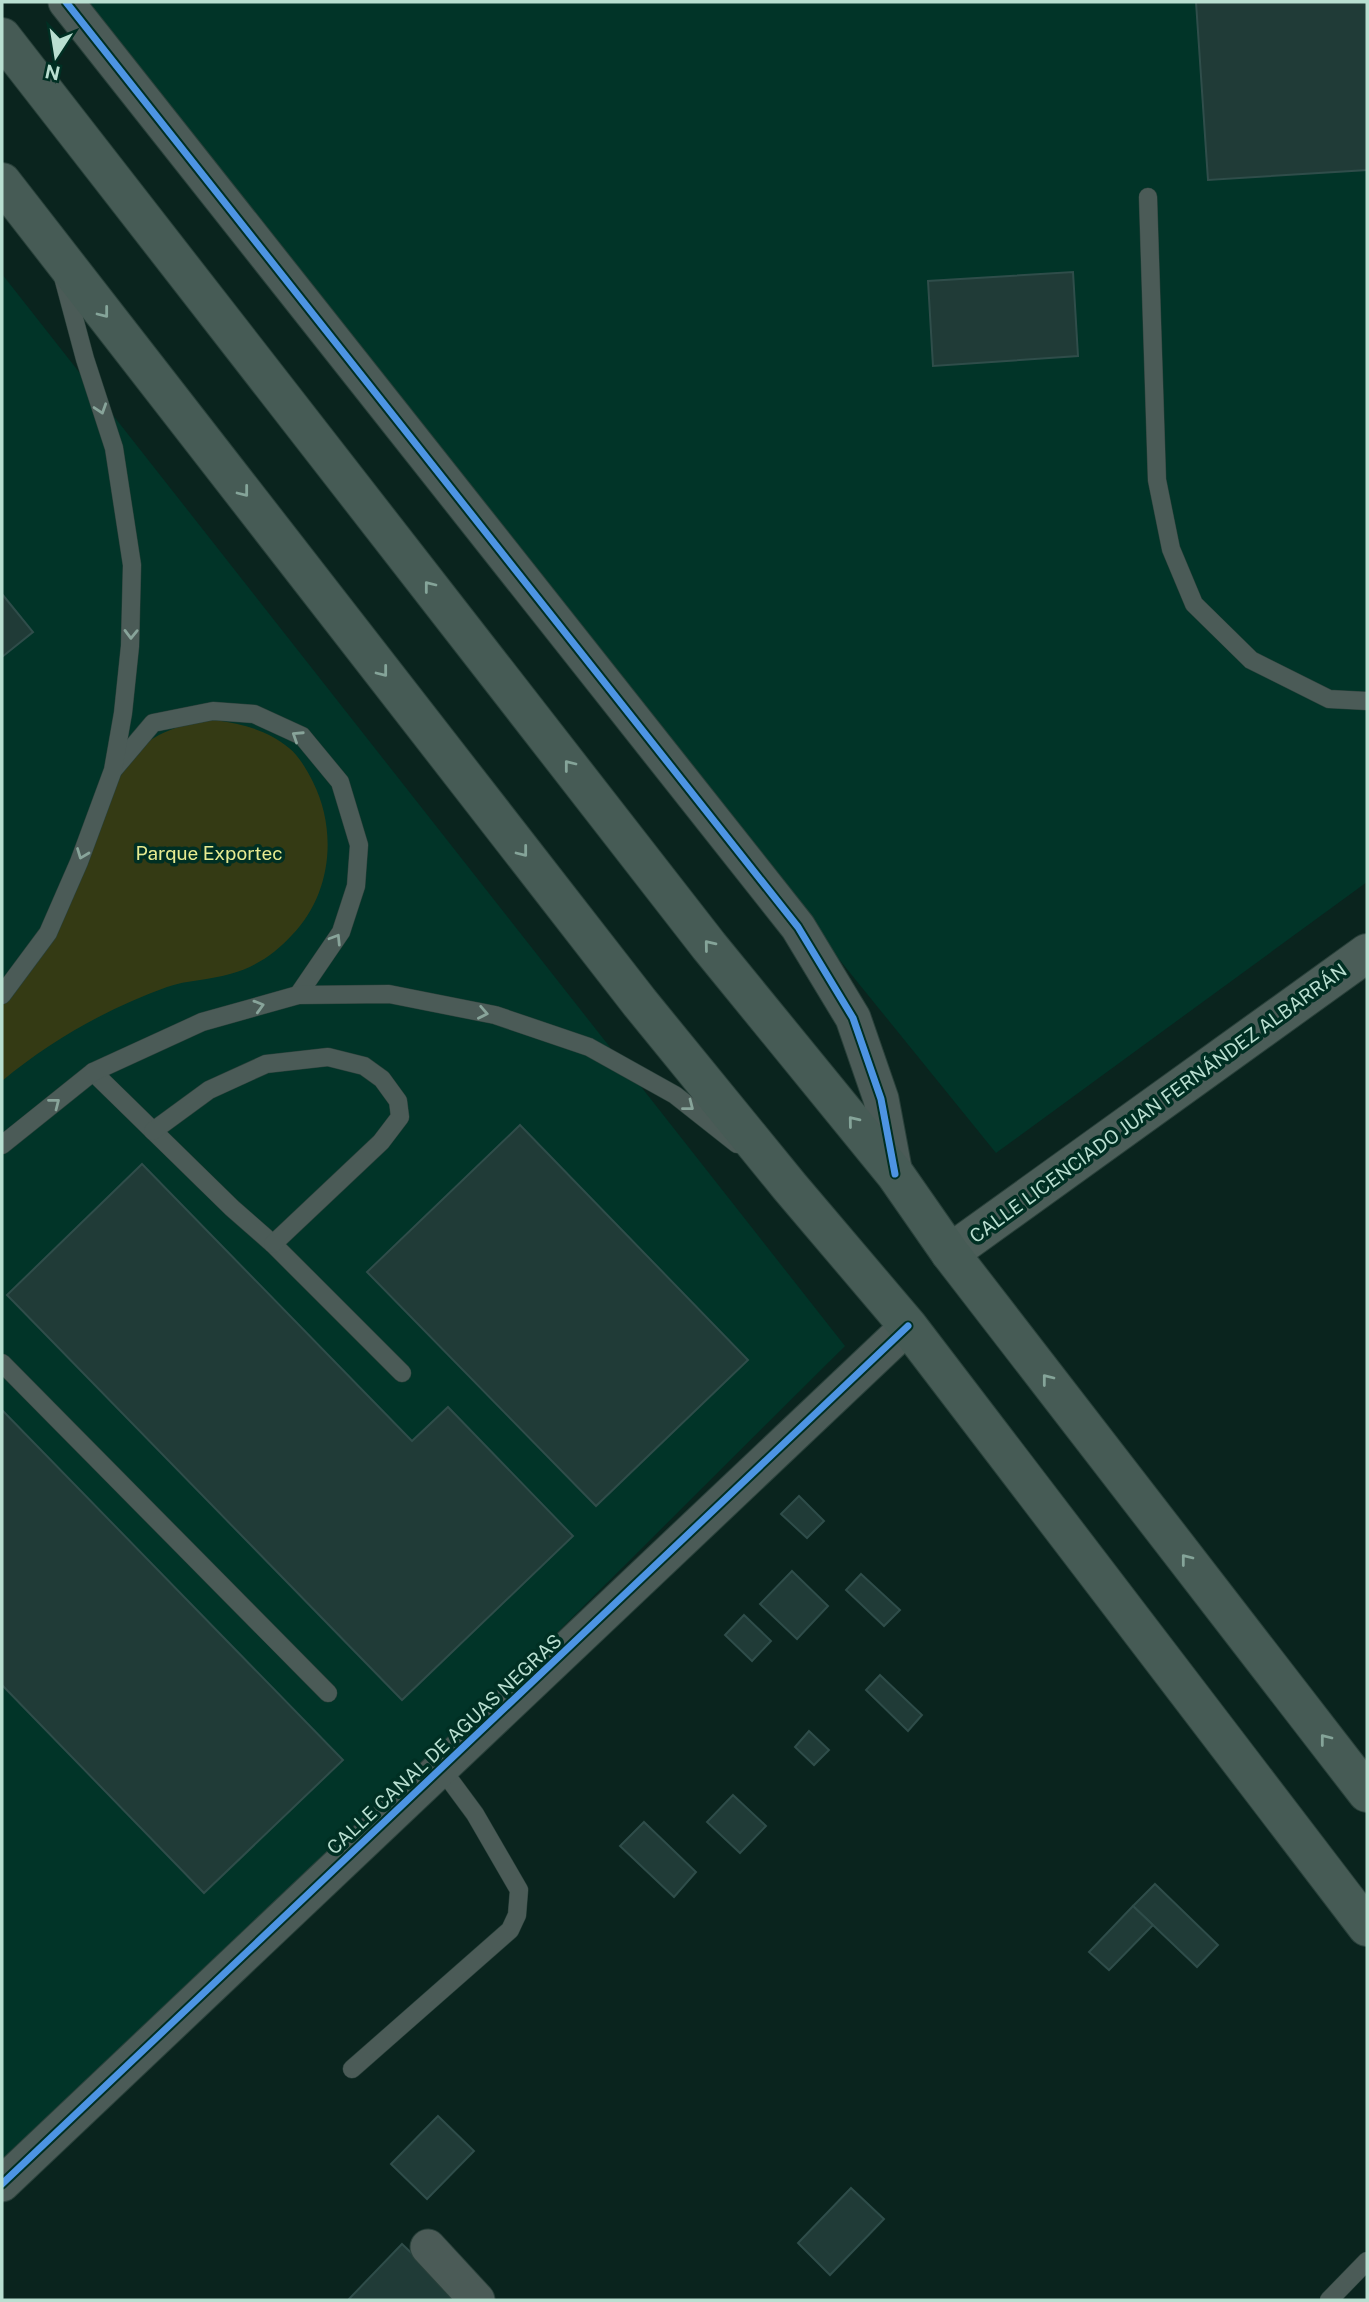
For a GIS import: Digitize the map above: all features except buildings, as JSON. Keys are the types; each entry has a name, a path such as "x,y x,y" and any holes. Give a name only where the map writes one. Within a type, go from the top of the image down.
{"main road":[{"path":"2,37 709,946 895,1174 950,1253 1367,1793"},
{"path":"2,182 640,1003 908,1326 1367,1927"},
{"name":"CALLE LICENCIADO JUAN FERNÁNDEZ ALBARRÁN","path":"950,1253 1367,953"}],"street":[{"path":"66,2 798,927 853,1018 881,1099 895,1174"},
{"name":"CALLE CANAL DE AGUAS NEGRAS","path":"2,2184 908,1326"},
{"path":"428,2247 477,2300"}],"lane":[{"path":"1148,197 1157,480 1171,549 1194,604 1251,660 1329,699 1367,701"},
{"path":"2,995 48,933 79,862 113,770 123,713 130,646 132,565 114,448 85,359 55,250"},
{"path":"113,770 153,723 213,711 254,714 302,737 340,782 359,845 356,886 341,932 298,995"},
{"path":"2,1145 93,1072 202,1022 298,995 389,994 495,1015 589,1047 675,1095 790,1186"},
{"path":"153,1131 209,1090 266,1064 328,1058 364,1066 382,1079 398,1101 400,1116 381,1142 273,1244"},
{"path":"93,1072 232,1208 273,1244 402,1373"},
{"path":"2,1363 328,1693"},
{"path":"352,2069 510,1930 517,1915 519,1890 475,1814 441,1768"},
{"path":"1329,2300 1367,2261"}],"shaded area":[{"path":"63,2 1367,2 1367,882 996,1153"},
{"path":"2,274 845,1346 2,2185"}],"green space":[{"name":"Parque Exportec","path":"215,720 254,729 281,742 296,755 313,782 326,821 328,842 322,882 305,919 279,948 256,964 222,976 167,987 123,1005 60,1039 2,1081 2,1002 15,988 113,784 137,751 154,738 183,726"}],"cycle path":[{"path":"66,2 798,927 853,1018 881,1099 895,1174"},
{"path":"2,2184 908,1326"}]}
